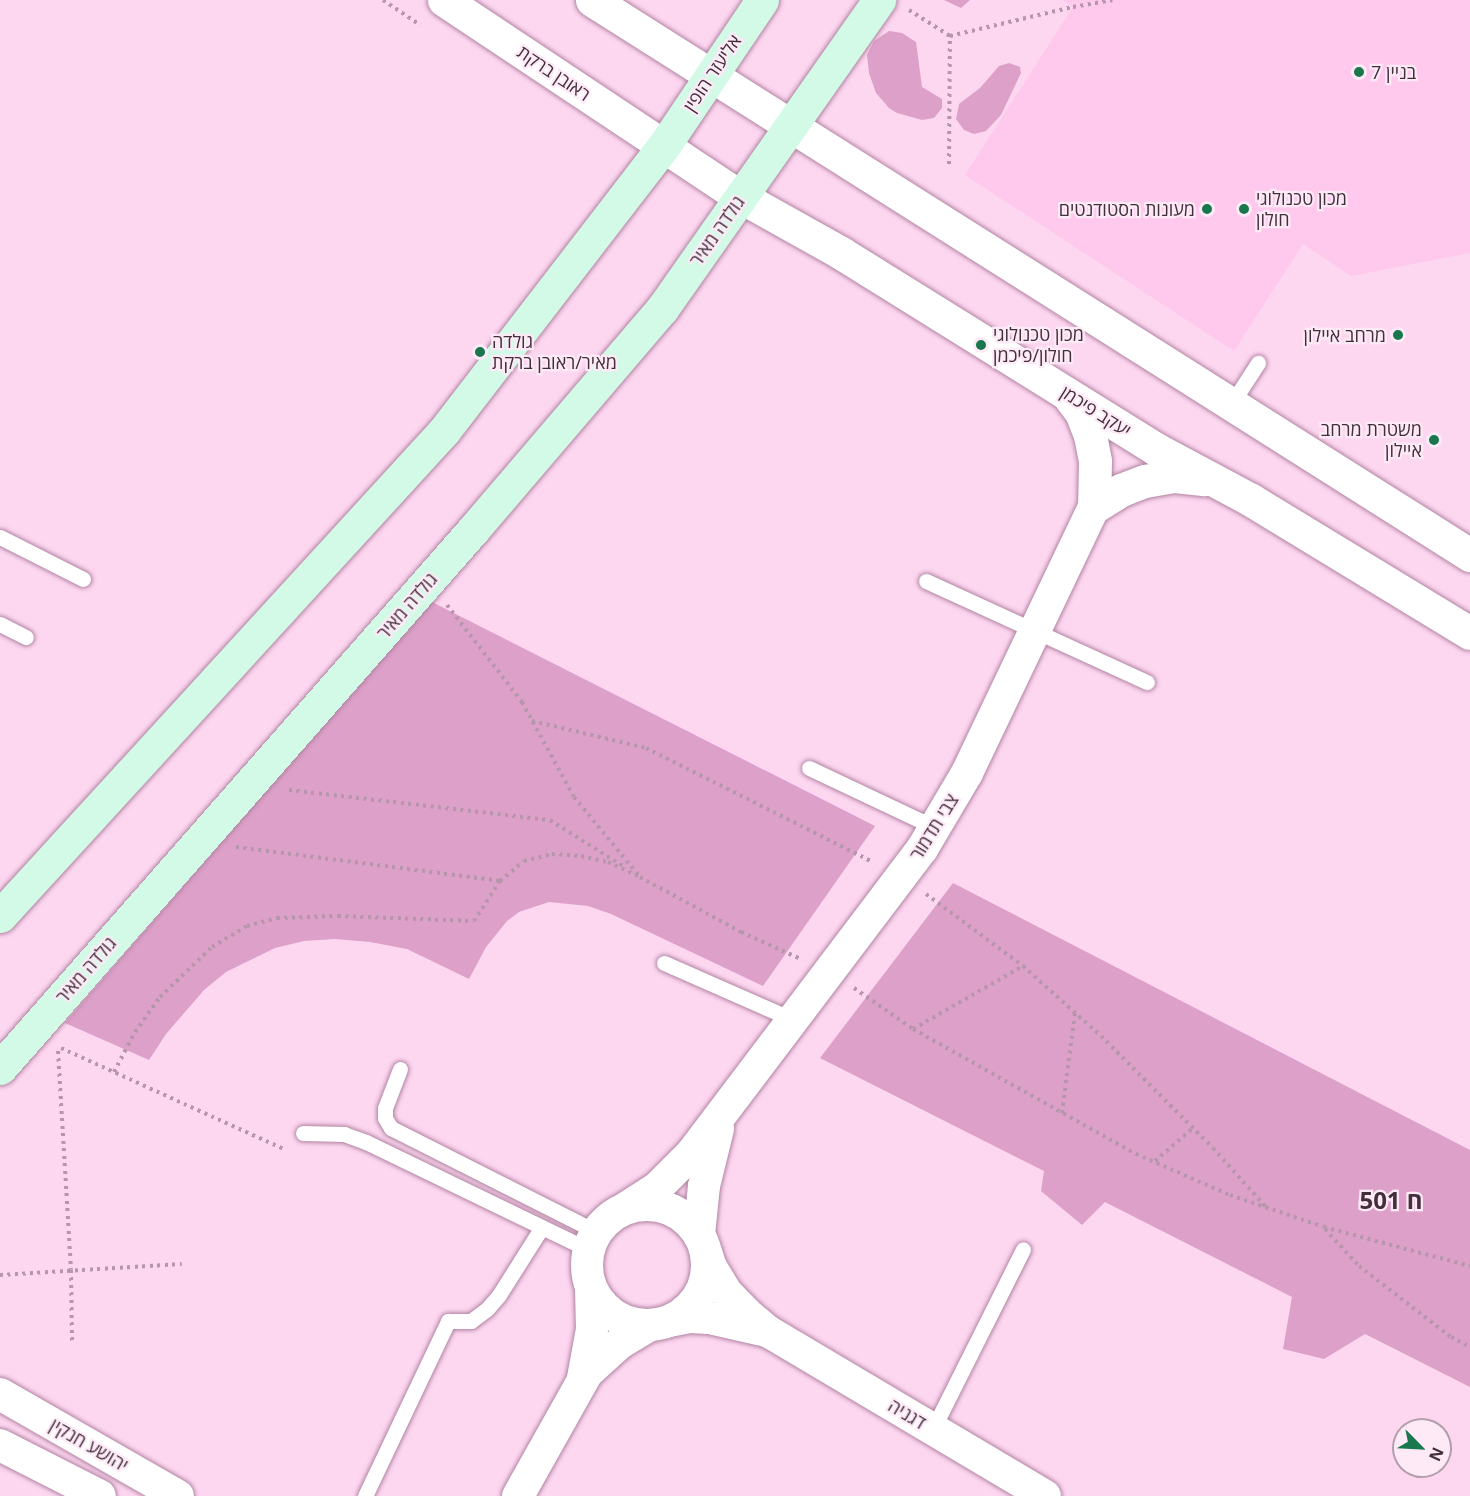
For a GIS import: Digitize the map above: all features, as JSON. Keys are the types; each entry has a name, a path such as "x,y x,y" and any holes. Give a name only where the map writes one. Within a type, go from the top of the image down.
{"main road":[{"name":"אליעזר הופין","path":"663,147 762,0"},
{"path":"793,126 892,3"},
{"name":"גולדה מאיר","path":"0,1068 428,582 662,309 793,126"},
{"path":"0,916 444,431 663,147"}],"street":[{"name":"ראובן ברקת","path":"444,0 663,147"},
{"path":"592,0 712,74 885,188 1232,403 1470,555"},
{"name":"יעקב פיכמן","path":"663,147 741,197 841,253 1156,449 1213,479 1470,633"},
{"path":"1065,391 1081,412 1090,435 1095,461 1094,507"},
{"path":"1094,507 1121,490 1145,481 1174,476 1213,479"},
{"name":"צבי תדמור","path":"626,1208 647,1197 666,1180 722,1116 903,877 936,828 970,767 1094,507"},
{"name":"צבי תדמור","path":"703,1244 704,1186 722,1116"},
{"path":"644,1205 662,1206 681,1214 703,1244 705,1280 697,1298 685,1312 660,1323 632,1323 614,1315 600,1303 591,1287 587,1268 593,1241 609,1218 626,1208 644,1205"},
{"name":"דגניה","path":"703,1244 711,1267 726,1292 769,1332 1045,1496"},
{"name":"דגניה","path":"582,1380 591,1339 591,1287"},
{"name":"דגניה","path":"518,1496 582,1380 606,1354 660,1323 690,1317 709,1318 769,1332"},
{"name":"יהושע חנקין","path":"0,1394 178,1496"},
{"path":"0,1446 99,1496"}],"lane":[{"path":"1232,403 1258,363"},
{"path":"0,537 83,579"},
{"path":"926,581 1147,682"},
{"path":"0,624 26,637"},
{"path":"809,768 936,828"},
{"path":"664,963 794,1020"},
{"path":"400,1069 385,1108 385,1118 391,1128 593,1241"},
{"path":"303,1133 329,1132 366,1142 542,1227 593,1241"},
{"path":"365,1496 448,1321 471,1321 487,1309 499,1295 542,1227"},
{"path":"933,1429 1023,1249"}],"path":[{"path":"892,3 950,36 1112,0"},
{"path":"949,164 950,36"},
{"path":"428,582 522,702 574,797 640,877"},
{"path":"531,721 646,748 903,877 1023,966 1075,1013 1193,1128 1266,1208"},
{"path":"249,785 550,820 640,877"},
{"path":"200,841 334,862 500,881"},
{"path":"114,1072 135,1032 160,997 212,947 247,926 277,918 338,916 474,921 500,881 524,861 552,854 581,856 608,862 741,932 831,972 913,1029 1154,1162 1266,1208 1324,1227 1470,1266"},
{"path":"913,1029 1023,966"},
{"path":"1062,1113 1075,1013"},
{"path":"72,1341 71,1270 58,1047 290,1151 303,1133"},
{"path":"1154,1162 1193,1128"},
{"path":"1324,1227 1359,1266 1451,1337 1470,1347"},
{"path":"0,1275 182,1264"}],"shaded area":[{"path":"944,0 970,0 961,8"},
{"name":"מכון טכנולוגי חולון","path":"1063,0 1470,0 1470,253 1351,276 1303,244 1234,351 965,175 1073,7"},
{"path":"889,31 902,33 916,42 922,87 942,99 942,108 934,118 922,120 897,113 889,108 876,93 869,73 867,55 874,41"},
{"path":"1009,63 1020,67 1021,73 1001,115 986,131 974,134 964,130 956,119 959,104 980,88 999,66"},
{"path":"430,601 875,826 763,986 611,914 588,906 549,902 519,912 507,921 486,947 469,979 407,949 370,942 335,939 304,941 275,948 226,972 204,990 166,1034 149,1060 65,1023"},
{"path":"953,883 1470,1150 1470,1387 1365,1334 1324,1359 1283,1349 1292,1297 1105,1202 1082,1225 1041,1191 1044,1171 820,1058"}],"place":[{"name":"בניין 7","path":"1359,72"},
{"name":"מעונות הסטודנטים","path":"1207,209"},
{"name":"מכון טכנולוגי חולון","path":"1244,209"},
{"name":"מרחב איילון","path":"1398,335"},
{"name":"מכון טכנולוגי חולון/פיכמן","path":"981,345"},
{"name":"גולדה מאיר/ראובן ברקת","path":"480,352"},
{"name":"משטרת מרחב איילון","path":"1434,440"}],"district":[{"name":"ח 501","path":"1391,1200"}]}
